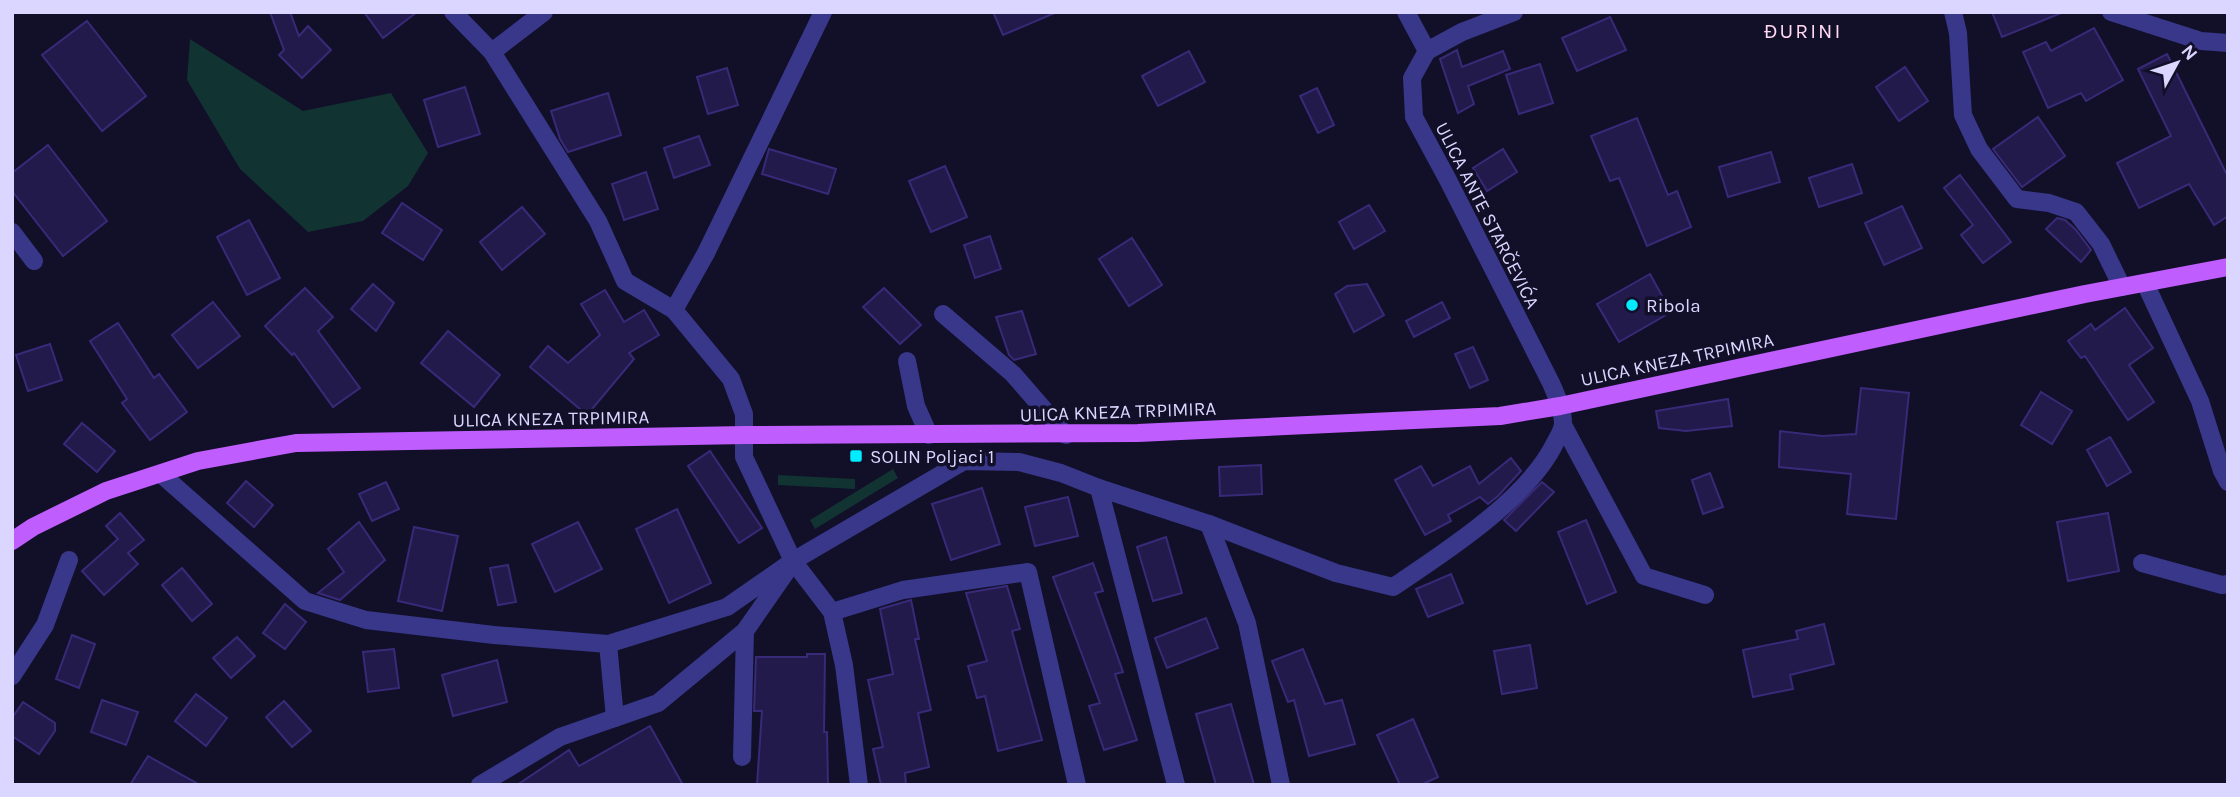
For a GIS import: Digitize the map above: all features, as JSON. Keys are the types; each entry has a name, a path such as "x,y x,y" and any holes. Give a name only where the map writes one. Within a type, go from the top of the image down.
{"main road":[{"name":"ULICA KNEZA TRPIMIRA","path":"12,541 33,527 106,491 198,461 296,443 746,435 1066,435 1500,416 2228,267"}],"street":[{"path":"453,12 492,52 598,221 625,281 674,310 731,379 744,414 744,457 793,561 831,612 844,665 859,785"},
{"path":"492,52 544,12"},
{"path":"674,310 706,253 823,12"},
{"path":"1406,12 1427,51 1462,32 1514,12"},
{"path":"1953,12 1958,33 1963,115 1979,149 2017,199 2049,203 2076,212 2101,244 2122,288"},
{"path":"2111,12 2201,41 2228,43"},
{"name":"ULICA ANTE STARČEVIĆA","path":"1427,51 1412,78 1414,117 1551,383 1560,405 1563,425"},
{"path":"12,232 34,261"},
{"path":"2145,283 2200,401 2228,482"},
{"path":"943,314 1013,374 1066,435"},
{"path":"907,362 916,406 929,435"},
{"path":"160,474 305,601 366,620 494,635 608,644 727,607 793,561 964,461 1019,462 1061,473 1209,524 1336,573 1393,587 1451,549 1506,503 1547,460 1563,425"},
{"path":"1563,425 1644,576 1705,595"},
{"path":"1099,488 1176,785"},
{"path":"1209,524 1247,623 1281,785"},
{"path":"12,676 45,625 69,560"},
{"path":"480,785 560,737 658,703 745,631 793,561"},
{"path":"2142,563 2190,578 2228,584"},
{"path":"831,612 903,590 1028,572 1077,785"},
{"path":"742,757 745,631"},
{"path":"608,644 615,718"}],"green space":[{"path":"190,39 303,111 391,93 428,153 408,186 363,221 308,232 240,169 187,80"},
{"path":"893,469 898,478 815,529 810,520"},
{"path":"778,475 855,479 855,489 778,485"}],"building":[{"path":"270,12 290,12 299,36 308,26 331,50 302,78 279,55 284,50"},
{"path":"364,12 417,12 383,38"},
{"path":"993,12 1057,12 1003,35"},
{"path":"1992,12 2061,12 2061,13 2002,37"},
{"path":"1610,17 1626,50 1577,71 1562,38"},
{"path":"87,21 146,96 102,131 42,55"},
{"path":"2094,28 2123,80 2086,101 2081,93 2048,108 2023,52 2046,42 2051,51"},
{"path":"1457,50 1462,67 1503,51 1510,69 1468,86 1474,104 1458,113 1440,59"},
{"path":"1189,51 1205,82 1158,106 1142,76"},
{"path":"2167,54 2228,177 2228,216 2214,225 2189,184 2139,208 2117,163 2171,136 2138,69"},
{"path":"1540,64 1553,103 1519,114 1506,75"},
{"path":"1905,67 1928,101 1899,121 1876,87"},
{"path":"727,68 738,105 708,114 697,77"},
{"path":"465,87 480,134 438,147 424,100"},
{"path":"1317,88 1334,125 1318,133 1300,96"},
{"path":"608,93 621,135 568,152 560,139 551,111"},
{"path":"2038,117 2065,156 2022,187 1993,149"},
{"path":"1637,118 1668,195 1677,191 1691,227 1647,246 1619,178 1610,181 1591,136"},
{"path":"699,136 710,165 674,178 664,148"},
{"path":"48,145 107,221 63,256 12,191 12,173"},
{"path":"769,149 836,169 828,194 762,174"},
{"path":"1503,149 1517,172 1487,191 1473,168"},
{"path":"1771,152 1780,182 1728,197 1719,167"},
{"path":"1852,164 1862,193 1819,207 1809,178"},
{"path":"945,166 967,217 931,232 909,181"},
{"path":"646,172 658,209 624,220 612,184"},
{"path":"1960,175 2011,242 1983,263 1961,235 1973,225 1944,188"},
{"path":"402,203 442,230 423,260 382,233"},
{"path":"1369,205 1385,231 1354,249 1339,222"},
{"path":"1902,206 1922,248 1884,265 1865,223"},
{"path":"522,207 545,234 502,270 480,242"},
{"path":"2057,218 2065,220 2076,230 2091,250 2081,262 2046,229"},
{"path":"249,220 280,278 247,295 217,237"},
{"path":"990,236 1001,269 975,278 964,245"},
{"path":"1132,238 1162,285 1129,306 1099,259"},
{"path":"1650,274 1671,312 1619,342 1597,304"},
{"path":"373,284 394,303 376,331 351,309"},
{"path":"1367,284 1384,315 1354,332 1335,294 1347,286"},
{"path":"305,288 333,317 318,331 360,388 333,407 294,353 292,355 265,326"},
{"path":"884,288 921,325 900,344 863,307"},
{"path":"605,290 624,322 644,310 659,335 629,353 634,359 587,415 530,367 548,346 568,363 600,335 581,304"},
{"path":"213,302 240,336 198,368 172,335"},
{"path":"1442,302 1450,318 1414,337 1406,321"},
{"path":"2125,308 2153,348 2129,365 2154,402 2128,420 2085,356 2081,358 2068,341 2091,324 2095,330"},
{"path":"1022,311 1036,354 1014,360 1009,355 996,317"},
{"path":"118,323 154,378 159,374 187,412 150,440 122,403 127,399 90,341"},
{"path":"448,331 500,375 474,407 421,363"},
{"path":"50,344 62,380 28,391 16,355"},
{"path":"1473,347 1488,380 1470,388 1455,354"},
{"path":"1861,388 1909,393 1896,519 1847,514 1851,474 1779,467 1780,431 1822,436 1856,434"},
{"path":"2041,392 2072,411 2052,444 2021,425"},
{"path":"1728,399 1732,426 1686,431 1659,428 1656,411"},
{"path":"82,423 115,451 97,472 64,444"},
{"path":"2110,437 2131,472 2107,486 2087,450"},
{"path":"710,451 762,528 739,543 688,466"},
{"path":"1511,458 1521,471 1498,496 1488,504 1480,497 1448,515 1451,521 1425,535 1395,480 1421,466 1433,486 1470,466 1479,484"},
{"path":"1261,465 1262,494 1220,496 1219,467"},
{"path":"1710,473 1723,507 1703,514 1692,480"},
{"path":"246,481 273,505 254,527 227,503"},
{"path":"386,482 399,509 372,521 359,494"},
{"path":"1542,482 1554,492 1516,531 1504,520"},
{"path":"982,488 1000,544 951,560 932,504"},
{"path":"1068,497 1078,536 1035,546 1025,507"},
{"path":"677,509 711,583 669,603 636,529"},
{"path":"120,513 144,540 128,553 138,564 104,595 82,571 118,539 106,526"},
{"path":"2108,513 2119,571 2068,581 2057,522"},
{"path":"1586,520 1616,592 1587,604 1558,532"},
{"path":"359,522 385,560 340,600 318,593 344,572 328,549"},
{"path":"578,522 602,569 555,592 532,544"},
{"path":"414,527 458,536 442,611 398,601"},
{"path":"1166,537 1182,593 1153,601 1137,547"},
{"path":"1093,563 1103,591 1095,593 1123,672 1115,674 1137,740 1104,750 1089,706 1100,703 1053,577"},
{"path":"508,565 516,602 498,605 490,568"},
{"path":"182,568 212,604 192,621 162,585"},
{"path":"1451,574 1463,603 1428,617 1416,589"},
{"path":"1007,586 1020,629 1012,631 1042,740 998,751 985,696 977,698 968,666 987,661 966,593"},
{"path":"911,600 919,639 915,639 931,710 918,713 929,767 905,773 906,785 881,785 873,749 883,747 868,680 893,674 880,609"},
{"path":"285,604 306,622 285,649 263,633"},
{"path":"1206,618 1218,648 1167,668 1155,638"},
{"path":"1824,624 1834,664 1790,675 1793,689 1753,697 1743,650 1798,639 1796,631"},
{"path":"72,635 95,644 79,688 56,679"},
{"path":"237,637 255,656 231,678 213,658"},
{"path":"1530,645 1537,688 1502,694 1494,651"},
{"path":"394,649 399,688 368,692 363,652"},
{"path":"1303,649 1325,704 1342,700 1355,744 1309,756 1294,700 1288,702 1272,661"},
{"path":"807,654 825,654 824,732 827,732 828,785 757,785 762,711 754,711 756,657 807,657"},
{"path":"497,660 507,702 453,716 442,675"},
{"path":"196,694 227,718 206,746 175,721"},
{"path":"102,700 138,712 126,745 91,732"},
{"path":"284,701 311,731 292,747 266,717"},
{"path":"23,702 55,723 55,731 39,754 12,736 12,718"},
{"path":"1231,704 1254,785 1216,785 1196,714"},
{"path":"1413,719 1438,777 1421,785 1400,785 1377,735"},
{"path":"650,726 683,785 517,785 569,750 579,766"},
{"path":"148,756 200,785 130,785"}],"place":[{"name":"Ribola","path":"1632,305"},
{"name":"SOLIN Poljaci 1","path":"856,456"}],"district":[{"name":"ĐURINI","path":"1803,31"}]}
